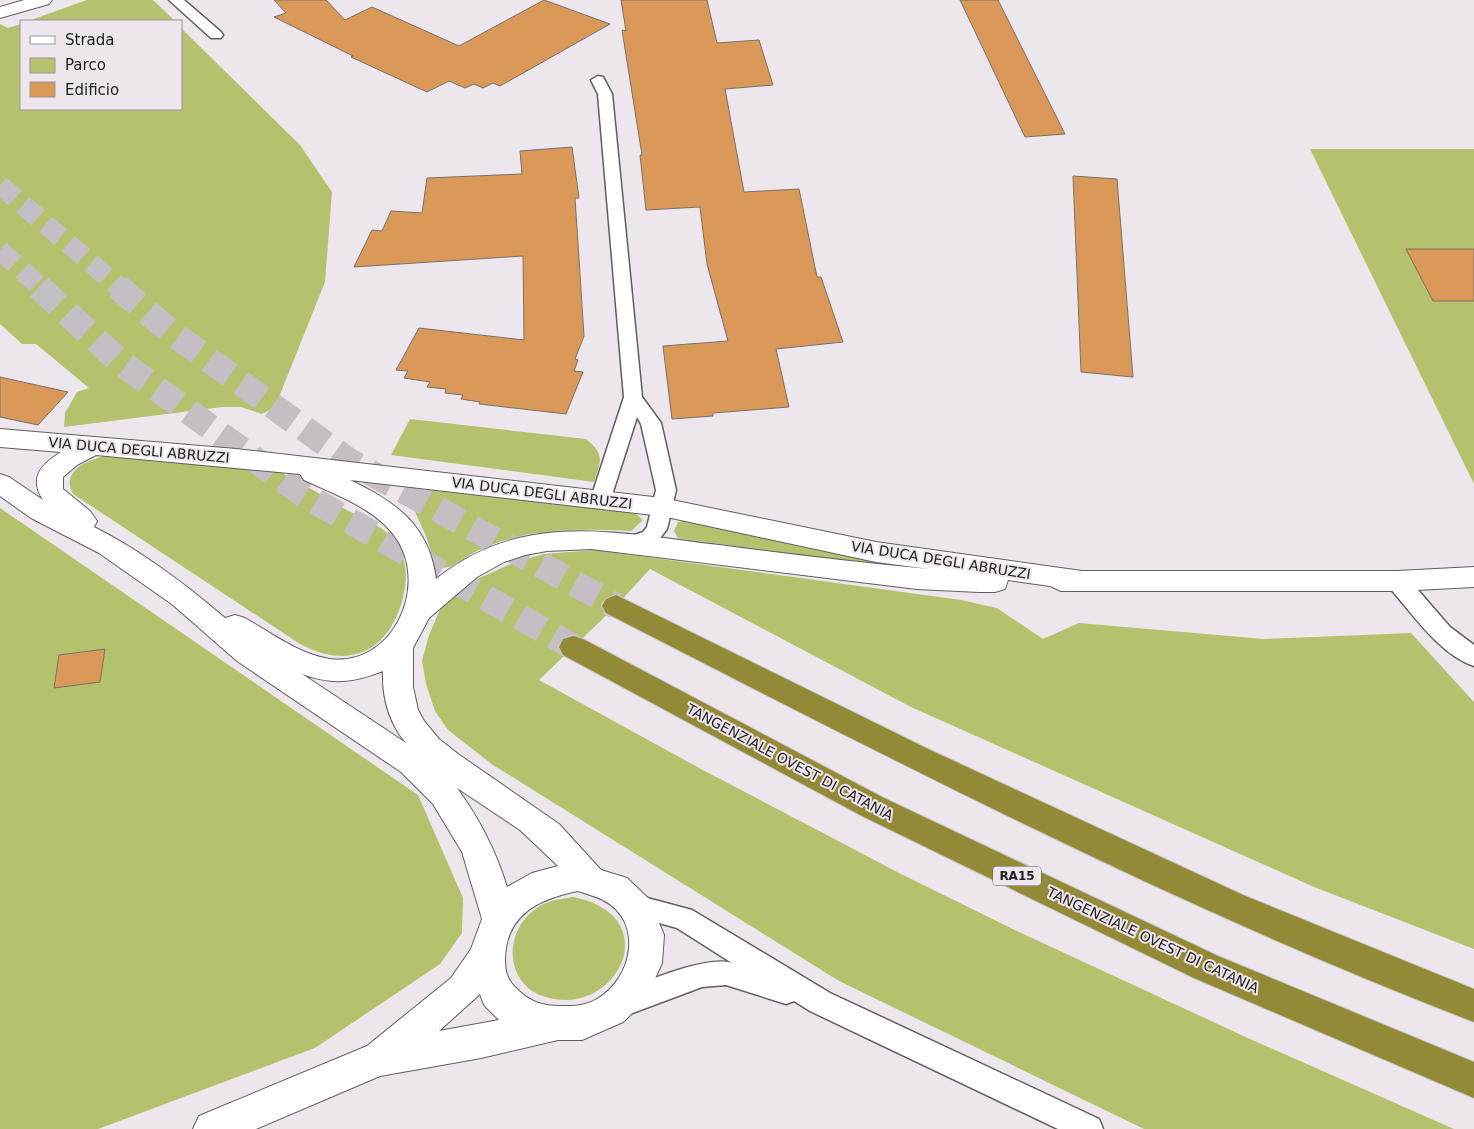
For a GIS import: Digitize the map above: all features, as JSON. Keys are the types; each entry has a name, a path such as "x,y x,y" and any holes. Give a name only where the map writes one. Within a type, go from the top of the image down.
{"highway":[{"path":"616,606 915,757 1232,906 1474,1006"},
{"name":"TANGENZIALE OVEST DI CATANIA","path":"573,647 873,807 1188,958 1474,1080"}],"main road":[{"path":"0,13 44,0"},
{"name":"VIA DUCA DEGLI ABRUZZI","path":"0,438 292,465 662,507 876,552 1079,580"},
{"path":"92,446 59,464 50,476 48,486 53,495 72,508 109,546"},
{"path":"292,465 358,495 401,525 411,539 420,563 422,583 420,610"},
{"path":"0,483 40,511 109,546 183,598 247,654 412,763 430,778 449,798 463,820 482,864 498,917"},
{"path":"589,879 547,833 442,760 412,728 403,711 399,695 397,672 400,647 420,610 461,573 501,552 546,542 576,540 633,543 786,564 958,583 1079,580 1397,581 1474,577"},
{"path":"183,598 282,651 309,664 331,671 352,670 372,664 400,647"},
{"path":"212,1129 379,1059 481,1041 557,1024 588,1020 606,1013 625,999 640,980 649,946 647,930 636,906 615,888 589,879 567,877 533,887 514,900 498,917 490,936 487,955 492,980 506,1003 534,1020 557,1024"},
{"path":"379,1059 463,989 487,955"}],"lane":[{"path":"176,0 216,35"},
{"path":"598,80 605,94 633,397 608,484 600,501"},
{"path":"633,397 651,423 666,490 657,528 650,536 633,543"},
{"path":"1397,581 1442,633 1473,656"},
{"path":"636,906 683,918 820,1002 1089,1129"},
{"path":"616,1006 702,975 726,973 820,1002"}],"green space":[{"path":"87,0 153,0 174,20 31,20"},
{"path":"0,24 8,28 20,24 20,110 182,110 182,29 300,145 332,192 325,282 275,407 262,414 241,407 222,407 64,427 65,413 77,392 89,388 36,344 22,344 0,324"},
{"path":"1310,149 1474,149 1474,484"},
{"path":"410,419 586,439 599,454 600,463 594,482 391,455"},
{"path":"113,455 272,469 290,477 377,526 393,539 401,552 405,565 404,593 390,629 380,641 367,650 353,655 337,656 319,652 300,644 73,494 70,485 74,471 96,458"},
{"path":"409,487 632,511 642,521 631,531 554,531 517,537 498,542 479,550 449,567 441,568 434,562 426,536 407,494"},
{"path":"0,508 418,795 463,898 462,933 440,964 315,1048 98,1129 0,1129"},
{"path":"689,520 872,561 874,566 678,538 674,531 678,522"},
{"path":"595,550 961,600 997,608 1043,639 1079,623 1264,639 1411,633 1474,702 1474,949 1314,887 911,707 650,569 616,606 539,680 701,769 901,874 1019,932 1250,1039 1454,1129 1144,1129 839,981 493,765 448,730 435,711 426,684 422,661 429,635 442,605 477,579 513,563 544,554"},
{"path":"573,897 601,907 618,922 625,940 623,959 613,977 598,991 578,999 554,999 533,992 519,978 513,956 513,945 521,924 528,915 541,905"}],"building":[{"path":"274,0 326,0 345,20 372,7 459,46 544,0 610,24 500,86 493,83 483,88 474,84 465,88 449,81 427,92 351,57 353,56 274,17 286,13"},
{"path":"621,0 707,0 717,43 759,40 773,85 725,89 744,192 799,189 817,277 821,277 843,342 776,349 789,407 713,413 713,416 672,419 663,346 728,341 707,264 700,207 646,210 640,155 642,155 622,30 626,31"},
{"path":"960,0 998,0 1065,134 1025,137"},
{"path":"572,147 579,198 575,198 584,336 575,359 578,360 574,371 583,372 566,414 479,404 480,402 461,399 463,395 445,393 446,389 427,387 430,382 404,378 408,371 396,370 419,328 524,340 523,256 354,267 372,230 382,231 391,211 422,213 427,178 522,174 520,151"},
{"path":"1073,176 1117,179 1133,377 1081,372"},
{"path":"1406,249 1474,249 1474,301 1433,301"},
{"path":"0,377 68,392 38,425 0,417"},
{"path":"105,649 100,682 54,688 59,655"}],"tunnel":[{"path":"0,185 120,288"},
{"path":"0,250 41,288"},
{"path":"39,287 120,362 304,495 573,647"},
{"path":"118,287 172,333 349,461 616,606"}]}
